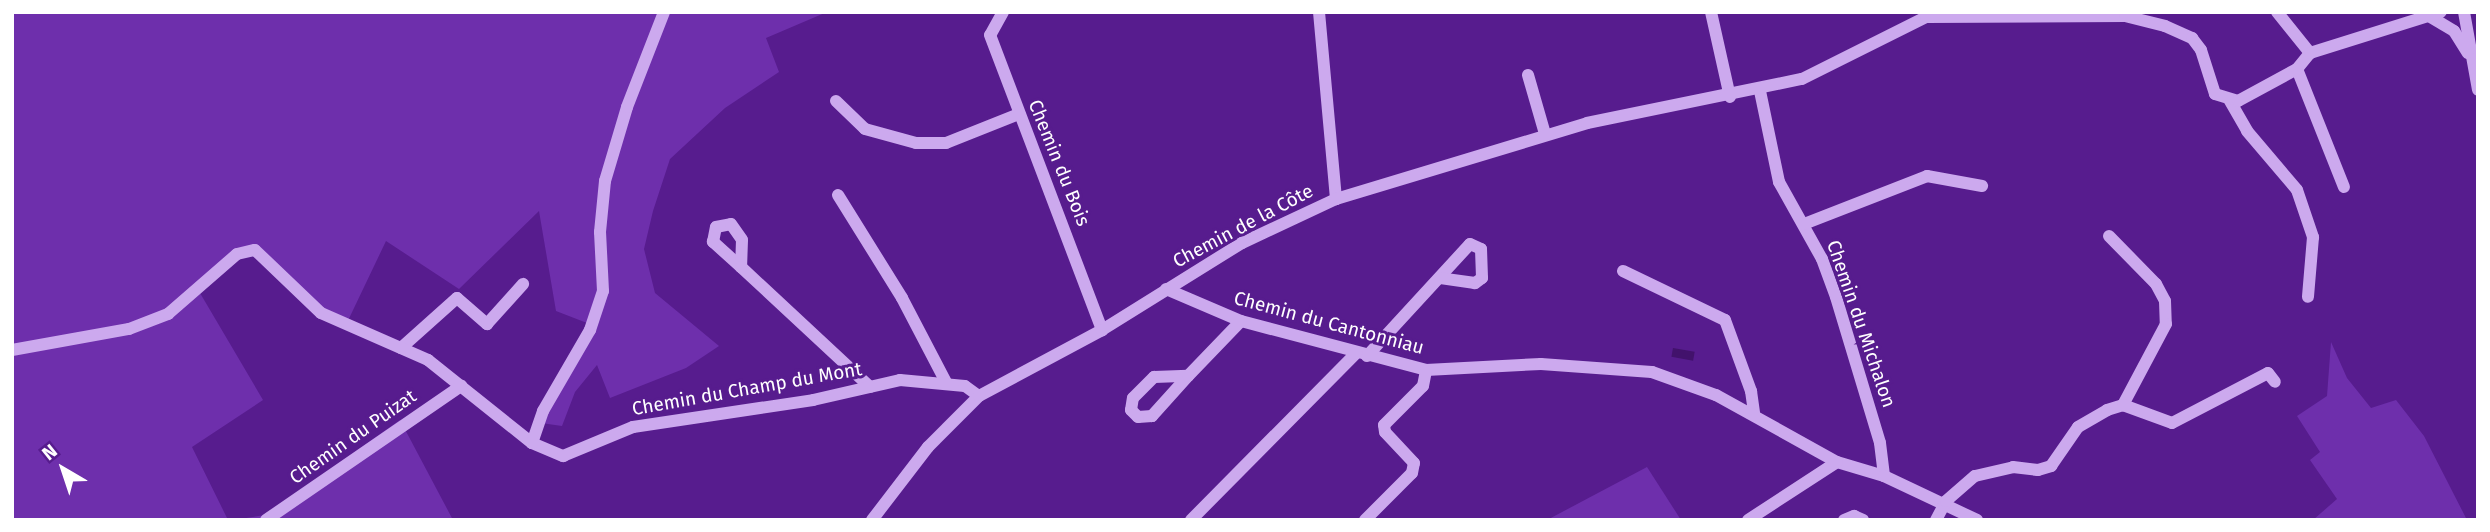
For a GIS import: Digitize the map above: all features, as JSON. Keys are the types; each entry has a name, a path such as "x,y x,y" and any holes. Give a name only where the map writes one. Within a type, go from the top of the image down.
{"street":[{"path":"532,443 543,411 590,330 603,292 600,232 605,181 627,107 664,12"},
{"name":"Chemin du Bois","path":"1003,12 990,35 1102,330"},
{"path":"1319,12 1336,199"},
{"path":"1711,12 1730,97"},
{"path":"2277,12 2310,53"},
{"path":"2454,31 2457,12"},
{"path":"2464,12 2468,53 2478,90"},
{"path":"2308,297 2312,237 2297,190 2263,152 2230,101 2246,98 2297,69 2310,53 2435,14 2454,31 2468,53"},
{"name":"Chemin de la Côte","path":"872,520 928,447 979,396 1102,330 1242,243 1336,199 1545,134 1614,116 1730,97 1802,79 1926,17 2112,16 2165,26 2192,38 2201,50 2209,87 2230,101"},
{"path":"2297,69 2344,187"},
{"path":"1528,75 1545,134"},
{"name":"Chemin du Michalon","path":"1760,91 1779,182 1822,259 1858,365 1884,476"},
{"path":"836,100 865,129 916,143 946,143 1019,114"},
{"path":"1804,224 1927,176 1982,186"},
{"path":"838,195 902,298 947,384"},
{"path":"1936,520 1946,501 1975,475 2012,467 2038,470 2050,466 2078,427 2123,405 2166,324 2165,301 2156,284 2109,236"},
{"name":"Chemin du Champ du Mont","path":"12,350 129,329 168,314 237,254 255,250 321,313 428,360 532,443 563,456 633,427 900,380 965,386 979,396"},
{"path":"741,267 870,387"},
{"path":"1623,271 1725,320 1751,391 1754,413"},
{"path":"1191,520 1440,278"},
{"path":"401,348 457,298 487,324 523,284"},
{"name":"Chemin du Cantonniau","path":"1166,289 1241,321 1426,370 1541,364 1652,372 1754,413 1837,462 1884,476"},
{"path":"1188,376 1241,321"},
{"path":"1365,520 1412,473 1414,463 1385,432 1384,425 1423,386 1426,370"},
{"path":"2123,405 2172,423 2267,373 2275,382"},
{"name":"Chemin du Puizat","path":"266,520 461,386"},
{"path":"1748,520 1837,462"},
{"path":"1884,476 1946,501 1977,520"},
{"path":"1844,520 1854,516 1863,520"}],"shaded area":[{"path":"12,12 827,12 766,38 779,72 725,108 670,159 644,249 655,293 719,346 686,368 610,398 597,365 575,392 562,426 534,422 587,323 556,311 539,211 459,289 386,241 344,329 260,256 241,257 200,293 263,400 192,447 228,520 12,520"},
{"path":"2331,342 2347,378 2371,408 2396,400 2424,436 2467,520 2313,520 2337,499 2310,460 2320,452 2297,416 2327,396"},
{"path":"1673,348 1695,352 1693,361 1671,357"},
{"path":"400,420 453,520 233,520 265,515"},
{"path":"1647,467 1681,520 1547,520"}]}
